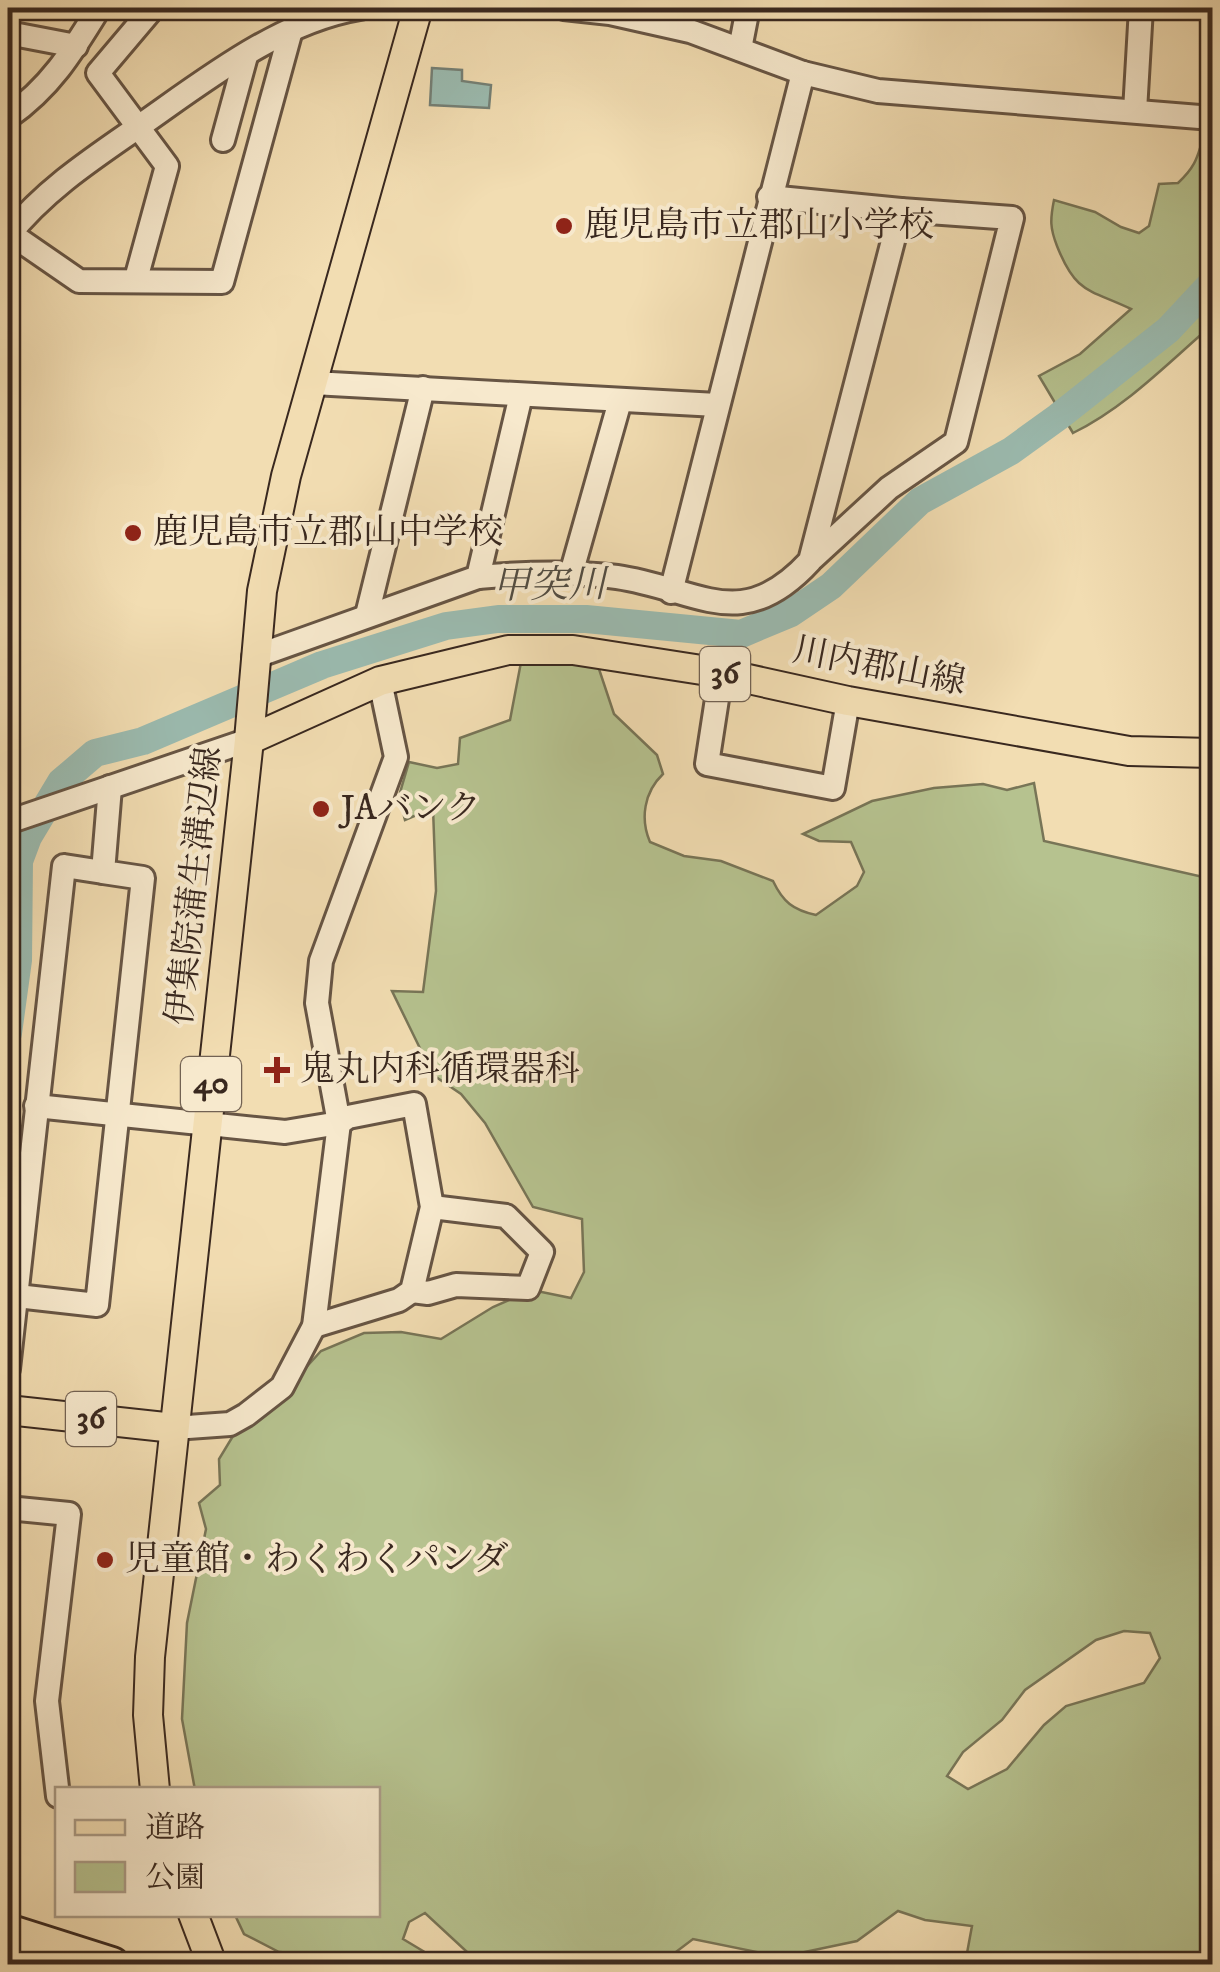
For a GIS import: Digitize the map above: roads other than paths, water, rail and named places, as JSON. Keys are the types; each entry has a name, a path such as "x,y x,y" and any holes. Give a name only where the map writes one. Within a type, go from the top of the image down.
{"highway":[{"path":"8,1931 112,1964"}],"main road":[{"name":"伊集院蒲生溝辺線","path":"155,1787 148,1715 150,1657 249,740 254,660 270,544 418,8"},
{"name":"川内郡山線","path":"249,740 380,681 508,650 573,650 721,673 848,702 1129,751 1212,753"},
{"name":"36","path":"8,1410 174,1428"},
{"path":"194,1917 212,1964"}],"street":[{"path":"8,117 38,96 99,8"},
{"path":"136,279 167,166 98,74 153,8"},
{"path":"292,30 222,282 79,281 8,234 46,195 90,159 209,77 292,30 360,8"},
{"path":"564,8 656,22 803,73 878,91 1212,118"},
{"path":"740,49 748,8"},
{"path":"1135,111 1141,8"},
{"path":"8,34 76,46"},
{"path":"223,140 246,56"},
{"path":"672,592 803,73"},
{"path":"254,660 478,576 620,577 733,603 765,599 791,582 890,488 956,442 1012,218 770,196"},
{"path":"810,561 901,210"},
{"path":"313,382 717,405"},
{"path":"367,616 424,388"},
{"path":"478,576 521,396"},
{"path":"572,574 620,401"},
{"path":"721,673 707,764 833,788 848,702"},
{"path":"174,1428 230,1424 246,1415 282,1388 314,1326 339,1123 316,1003 320,961 396,756 380,681"},
{"path":"8,822 249,740"},
{"path":"102,872 110,786"},
{"path":"8,1368 64,866 143,878 97,1305 17,1296"},
{"path":"36,1106 286,1132 414,1104 432,1207 412,1291"},
{"path":"314,1326 399,1300 412,1291 428,1293 456,1285 528,1288 542,1252 506,1216 432,1207"},
{"path":"8,1508 69,1514 47,1700 57,1787"}],"water":[{"path":"432,68 462,70 462,81 491,85 489,108 430,105"}],"waterway":[{"name":"甲突川","path":"8,1033 18,960 19,861 28,837 61,782 95,753 143,741 322,665 446,626 498,619 586,619 741,634 791,613 831,586 920,501 1011,451 1058,417 1168,330 1212,283"}],"place":[{"name":"鹿児島市立郡山小学校","path":"564,226"},
{"name":"鹿児島市立郡山中学校","path":"133,533"},
{"name":"JAバンク","path":"321,809"},
{"name":"鬼丸内科循環器科","path":"277,1070"},
{"name":"児童館・わくわくパンダ","path":"105,1560"}]}
